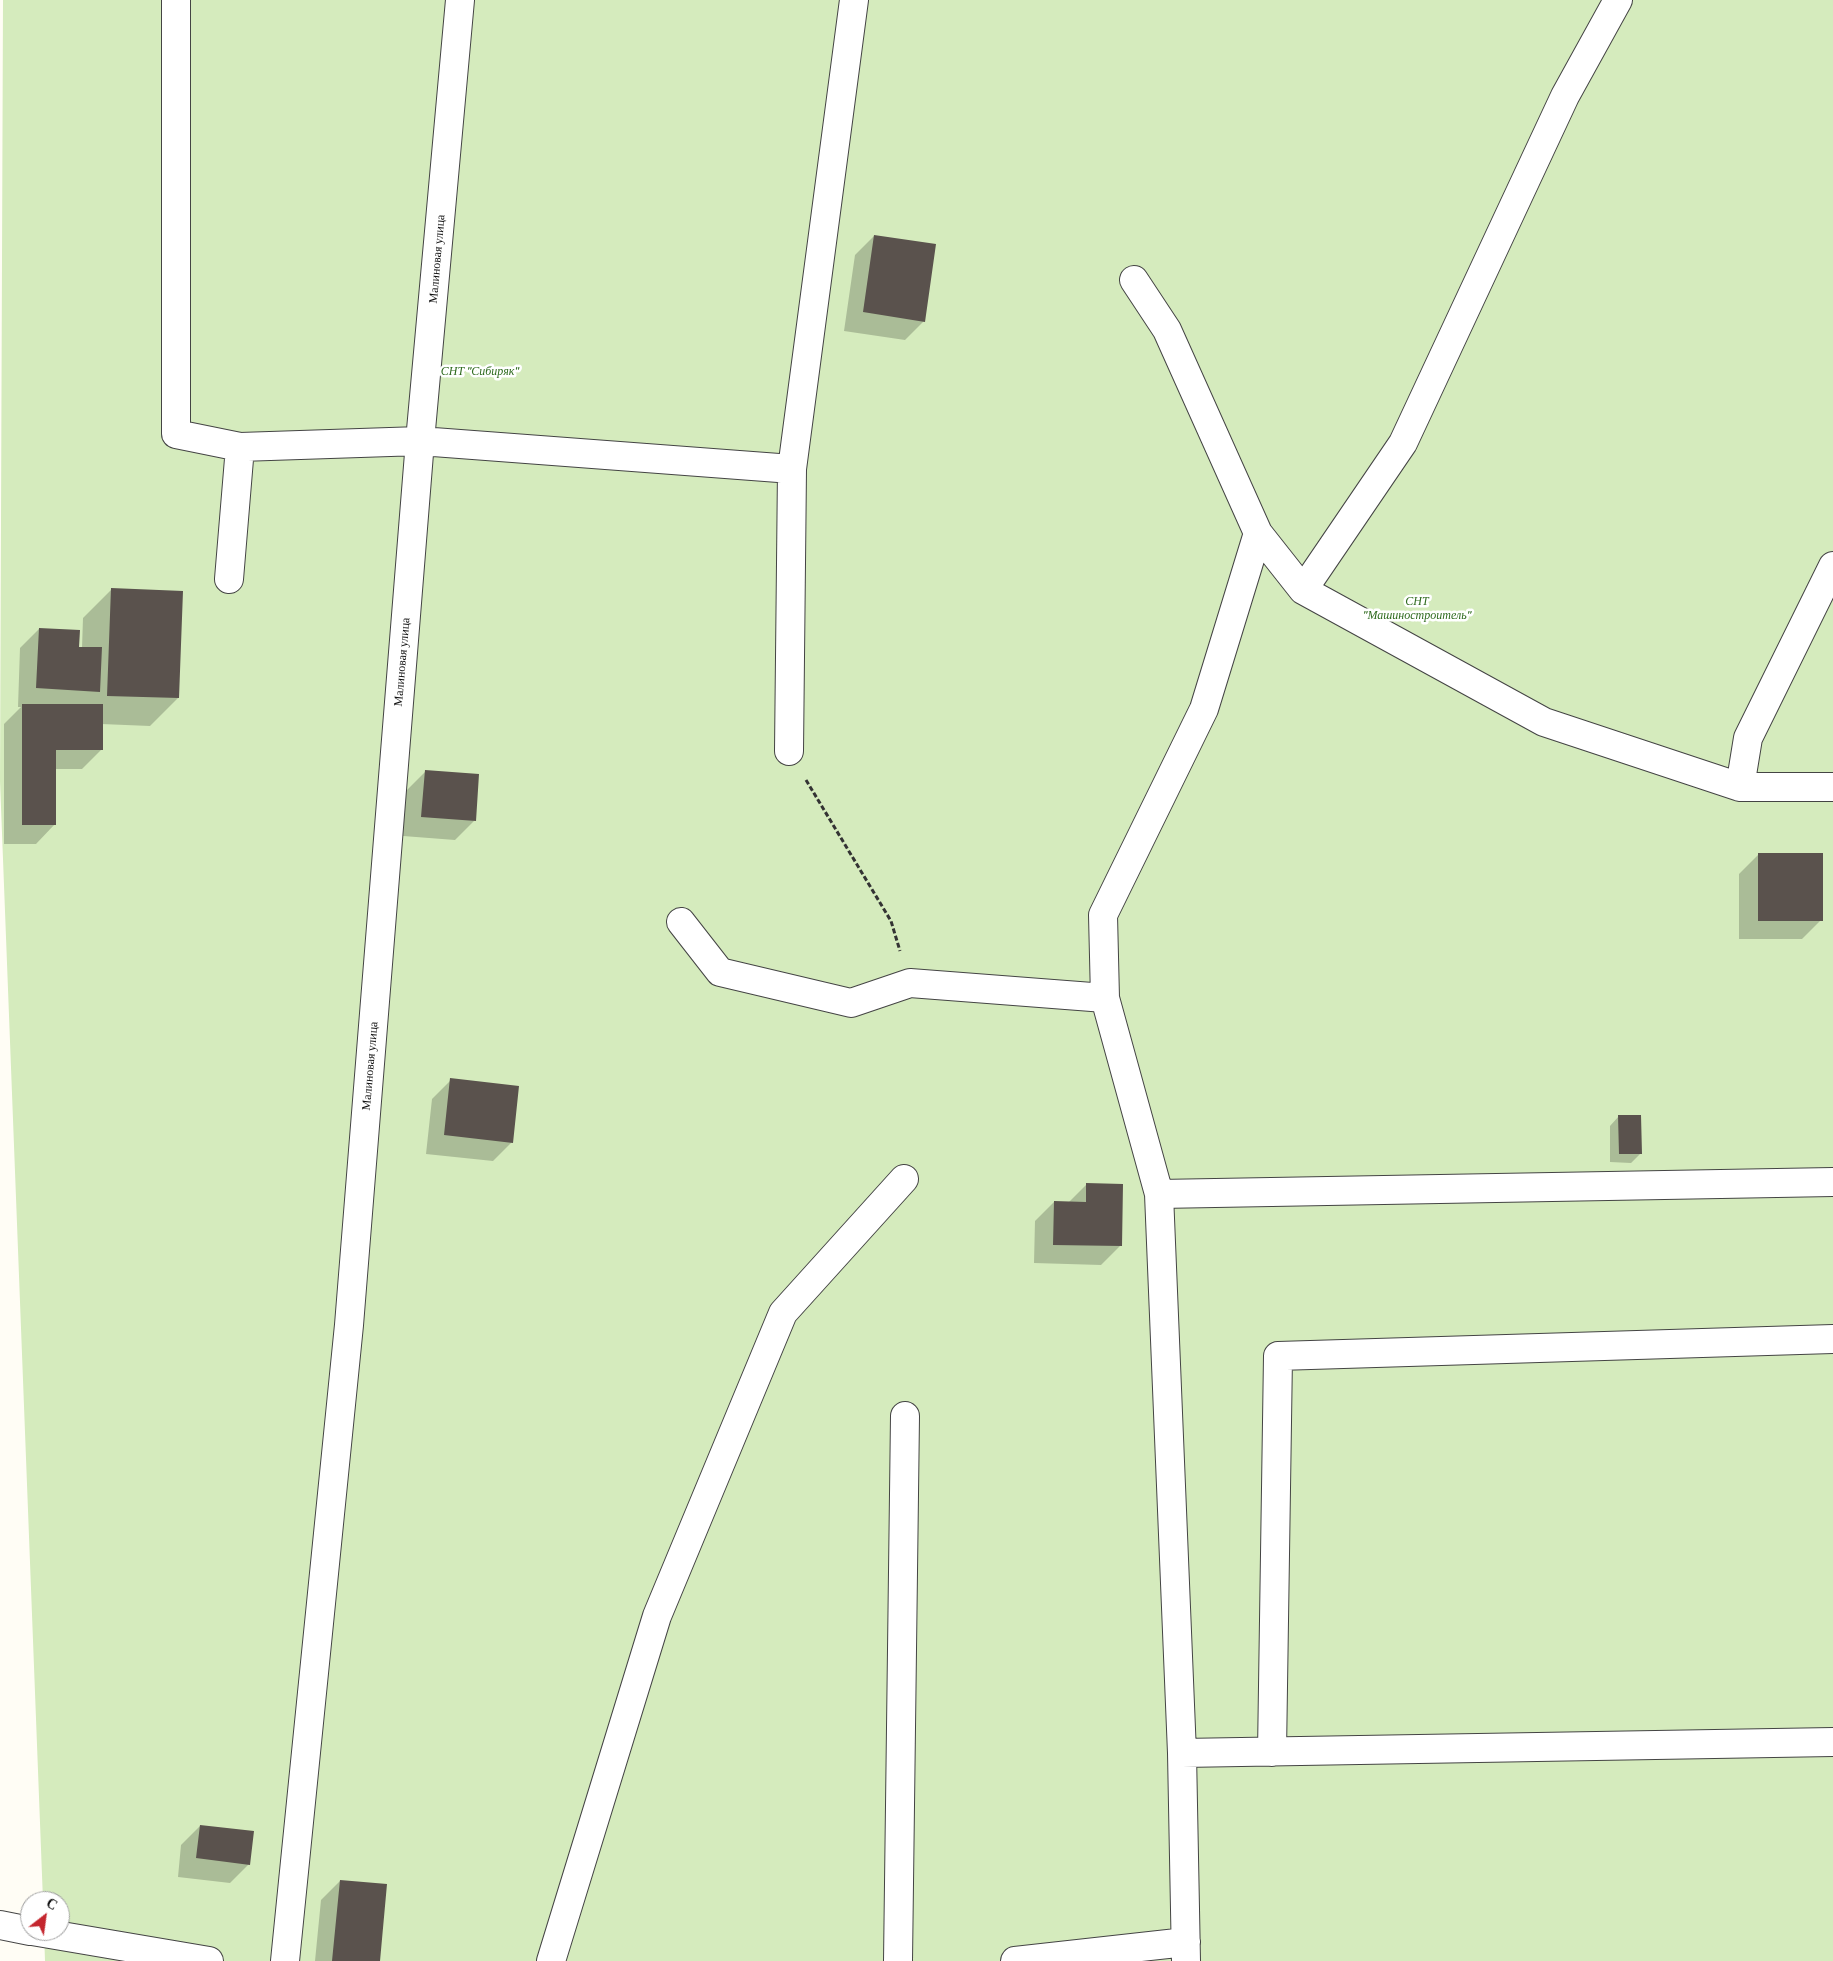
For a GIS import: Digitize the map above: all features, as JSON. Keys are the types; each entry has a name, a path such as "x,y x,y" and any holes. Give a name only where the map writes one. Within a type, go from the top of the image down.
{"street":[{"path":"176,0 176,434 240,447 420,441 792,469"},
{"name":"Малиновая улица","path":"284,1961 349,1325 420,441 460,0"},
{"path":"788,751 792,469 854,0"},
{"path":"1303,590 1403,443 1565,96 1618,0"},
{"path":"1134,280 1167,330 1258,533 1303,590 1544,722 1740,787 1833,786"},
{"path":"229,579 240,447"},
{"path":"1015,1961 1186,1951 1182,1753 1159,1194 1105,998 1103,915 1204,709 1258,533"},
{"path":"1740,787 1748,738 1833,566"},
{"path":"681,922 720,972 851,1003 910,983 1105,998"},
{"path":"551,1961 657,1616 783,1313 904,1179"},
{"path":"1159,1194 1833,1182"},
{"path":"1272,1752 1278,1356 1833,1340"},
{"path":"898,1961 905,1416"},
{"path":"1182,1753 1833,1742"},
{"path":"0,1925 20,1929"},
{"path":"70,1938 209,1961"}],"path":[{"path":"788,751 891,921 910,983"}],"green space":[{"path":"3,0 1833,0 1833,1961 45,1961 44,1941 70,1941 70,1891 43,1891 0,781"}],"building":[{"path":"874,235 936,244 925,322 863,312"},
{"path":"111,588 183,591 179,698 107,696"},
{"path":"39,628 80,630 79,647 102,647 100,692 36,688"},
{"path":"22,704 103,704 103,750 56,750 56,825 22,825"},
{"path":"425,770 479,774 476,821 421,817"},
{"path":"1758,853 1823,853 1823,921 1758,921"},
{"path":"450,1078 519,1086 513,1143 444,1135"},
{"path":"1618,1115 1641,1115 1642,1154 1619,1154"},
{"path":"1086,1183 1123,1184 1122,1246 1053,1245 1054,1201 1086,1202"},
{"path":"200,1825 254,1831 250,1865 196,1858"},
{"path":"340,1880 387,1884 380,1961 332,1961"}],"park label":[{"name":"СНТ \"Сибиряк\"","path":"480,371"},
{"name":"СНТ \"Машиностроитель\"","path":"1417,608"}]}
